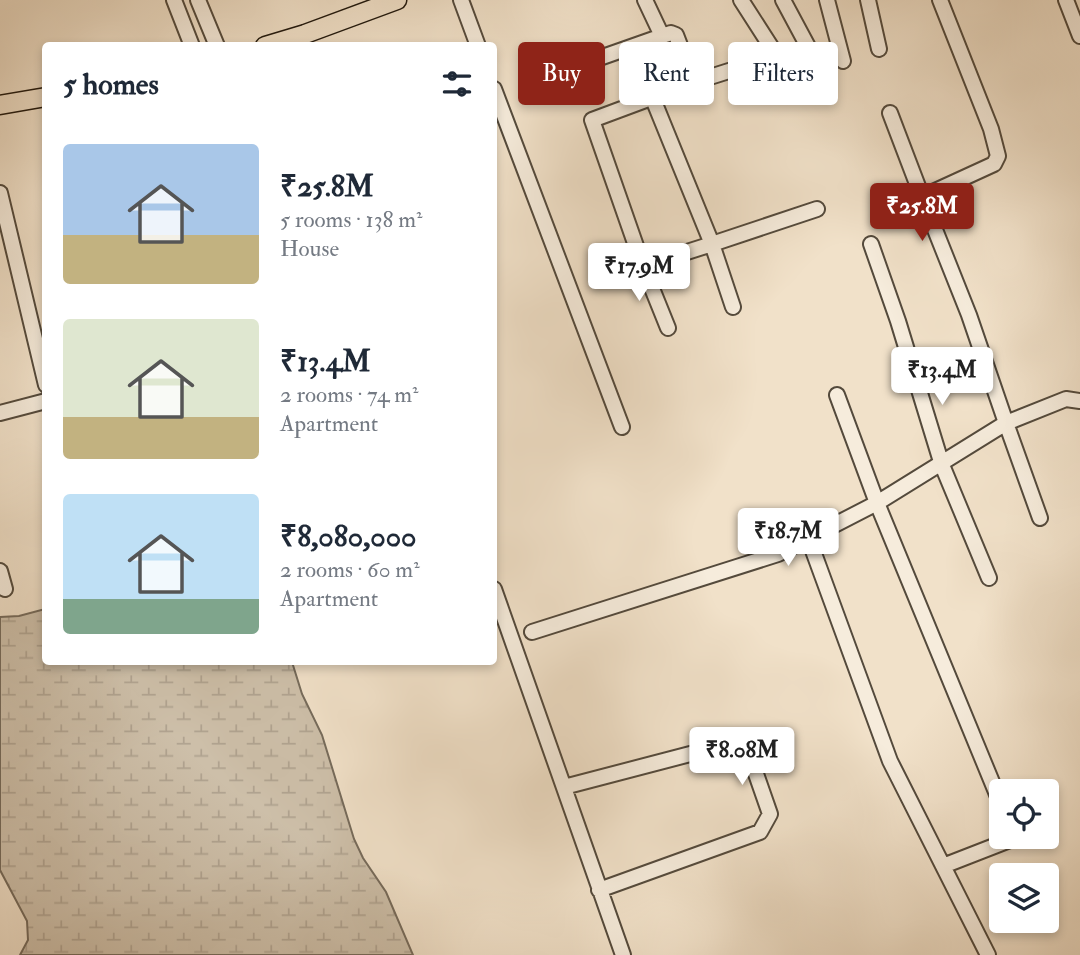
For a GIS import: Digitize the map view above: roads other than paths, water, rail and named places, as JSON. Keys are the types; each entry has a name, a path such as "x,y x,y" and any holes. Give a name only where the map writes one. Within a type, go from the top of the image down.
{"main road":[{"path":"288,42 388,1"},
{"path":"0,105 42,98"}],"street":[{"path":"174,0 190,42"},
{"path":"198,0 215,42"},
{"path":"461,0 477,42"},
{"path":"645,0 662,37"},
{"path":"741,0 768,42"},
{"path":"783,0 805,42"},
{"path":"827,0 843,61"},
{"path":"868,0 879,49"},
{"path":"922,197 993,164 998,156 991,129 940,0"},
{"path":"1066,0 1080,36"},
{"path":"605,57 671,33 676,35 679,42"},
{"path":"497,97 622,427"},
{"path":"636,105 592,120 643,266 668,328"},
{"path":"655,105 712,244 733,307"},
{"path":"890,113 969,315 1040,518"},
{"path":"0,192 42,368"},
{"path":"643,266 817,209"},
{"path":"871,244 898,321 942,465 989,578"},
{"path":"837,395 877,503 991,779"},
{"path":"532,632 778,554 877,503 1006,423 1066,399 1080,401"},
{"path":"0,413 42,402"},
{"path":"808,537 890,761 988,955"},
{"path":"0,571 5,589"},
{"path":"497,597 623,955"},
{"path":"564,787 740,741 748,751 770,814 760,832 599,890"},
{"path":"943,866 989,848"}]}
